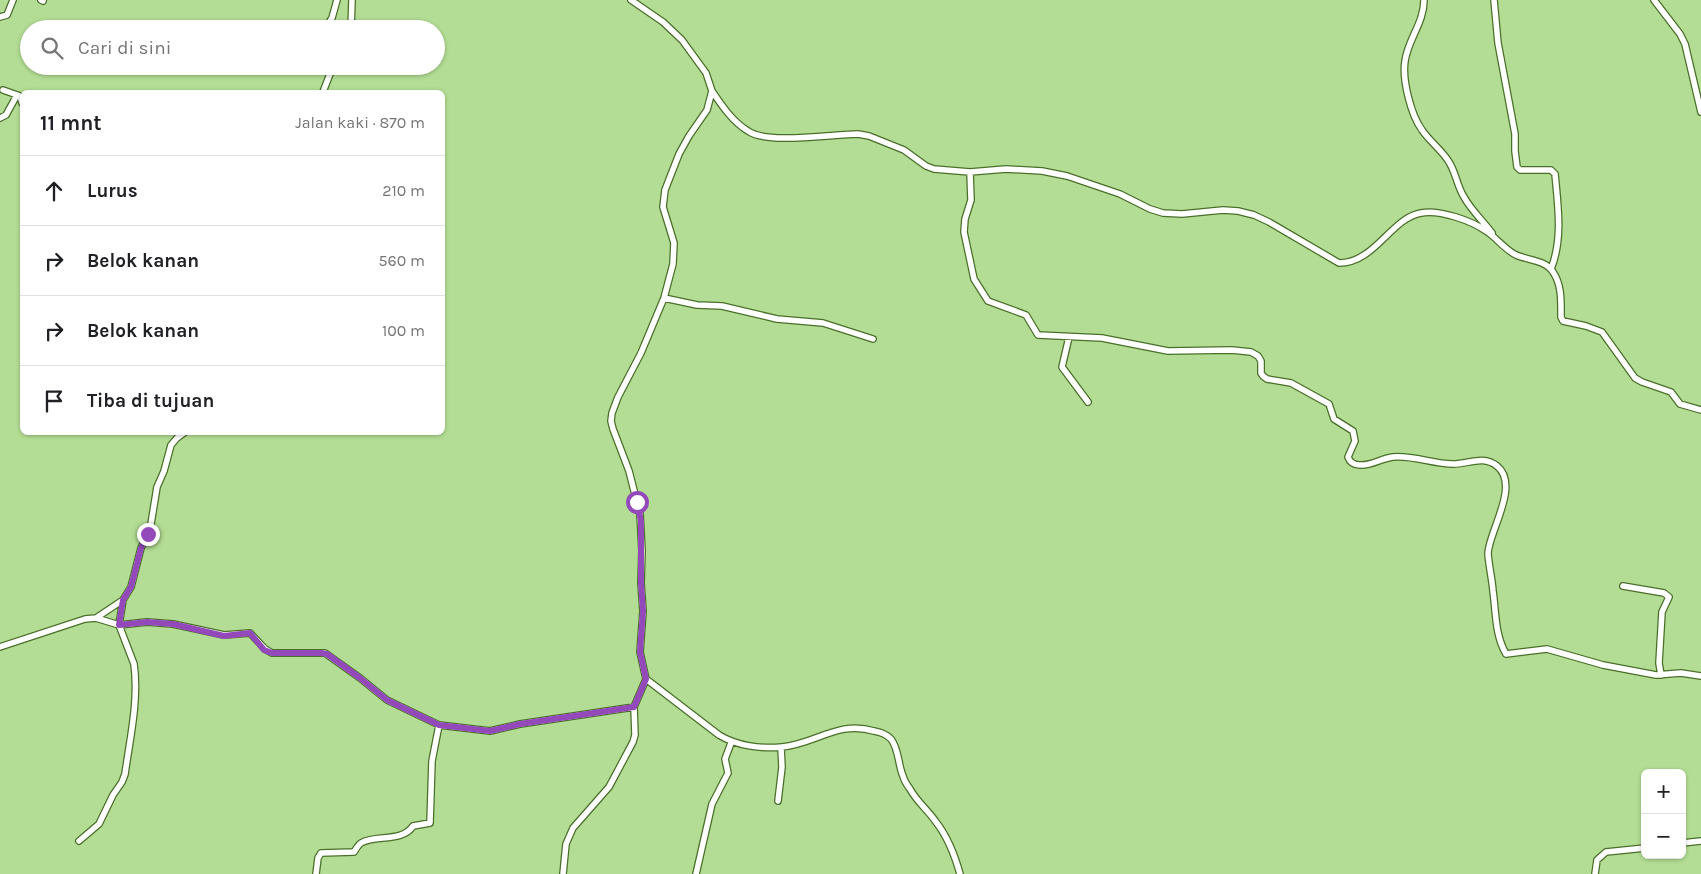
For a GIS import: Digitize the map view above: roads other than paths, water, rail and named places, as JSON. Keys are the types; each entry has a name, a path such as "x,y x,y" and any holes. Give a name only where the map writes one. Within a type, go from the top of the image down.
{"street":[{"path":"0,17 7,15 13,0"},
{"path":"331,20 337,0"},
{"path":"351,20 352,0"},
{"path":"631,0 663,22 682,40 706,73 712,91 738,123 757,136 790,138 858,134 869,136 904,150 926,166 934,169 970,172 1006,169 1042,171 1055,173 1120,194 1150,209 1163,213 1238,211 1254,215 1269,222 1339,263 1349,263 1362,257 1410,216 1422,212 1438,213 1470,222 1496,239"},
{"path":"1424,0 1423,15 1412,38 1405,61 1405,80 1410,101 1421,129 1449,162 1464,198 1502,246 1516,255 1543,264 1551,269 1559,286 1561,317 1564,321 1602,332 1635,378 1671,392 1680,404 1701,410"},
{"path":"1494,0 1498,44 1515,134 1514,151 1517,167 1520,170 1552,170 1555,174 1558,209 1557,250 1551,269"},
{"path":"1654,0 1680,34 1685,44 1701,112"},
{"path":"324,90 329,75"},
{"path":"0,118 6,115 18,95 3,90"},
{"path":"563,874 566,844 573,828 609,787 633,742 635,735 634,707 646,679 640,652 643,611 640,514 629,471 613,430 612,413 618,396 641,354 664,298 673,264 674,251 672,232 663,207 665,190 679,154 707,110 712,91"},
{"path":"970,172 971,200 965,219 964,232 976,284 988,301 1026,315 1030,319 1036,334 1117,340 1137,346 1168,351 1232,350 1251,352 1258,356 1261,361 1261,373 1263,376 1291,384 1329,404 1334,419 1353,431 1354,441 1348,457 1352,463 1357,465 1366,465 1387,458 1400,457 1454,464 1479,460 1496,465 1500,468 1504,477 1505,493 1488,554 1499,640 1506,654 1547,649 1603,665 1661,675 1680,673 1701,676"},
{"path":"664,298 697,306 722,306 777,319 823,323 873,340"},
{"path":"1069,337 1062,367 1088,402"},
{"path":"79,841 99,824 125,774 135,706 135,670 119,625 123,600 131,587 141,548 150,530 157,487 169,452 176,438 180,435"},
{"path":"1623,586 1664,593 1669,597 1662,612 1659,663 1661,675"},
{"path":"96,618 123,600"},
{"path":"0,647 80,620 96,618 119,625 147,622 173,624 224,636 250,633 264,650 272,653 325,654 360,678 387,700 439,725 490,731 520,724 634,707"},
{"path":"646,679 719,736 732,743 780,748 844,728 868,729 889,738 895,747 903,777 917,800 938,824 960,874"},
{"path":"316,874 318,858 321,853 353,852 364,842 399,835 408,832 413,826 430,823 432,761 439,725"},
{"path":"696,874 712,804 728,773 726,759 732,743"},
{"path":"778,801 782,767 780,748"},
{"path":"1686,843 1701,841"},
{"path":"1595,874 1597,860 1606,852 1641,848"}]}
